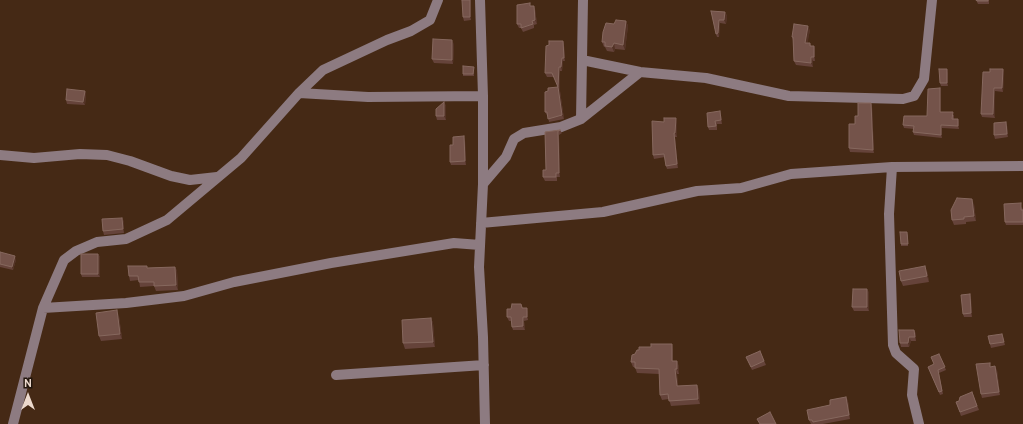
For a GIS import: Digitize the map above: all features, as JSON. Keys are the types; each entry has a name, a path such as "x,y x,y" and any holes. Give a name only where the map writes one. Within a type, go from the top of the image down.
{"street":[{"path":"13,424 43,308 64,260 76,251 97,242 126,239 167,220 241,158 299,93 323,70 387,40 411,31 430,20 438,0"},
{"path":"480,0 484,96 483,184 479,267 484,365 485,424"},
{"path":"581,119 582,0"},
{"path":"582,60 640,72 706,78 789,96 903,99 914,96 924,79 932,0"},
{"path":"483,184 506,157 514,139 524,133 561,127 581,119 640,72"},
{"path":"299,93 368,97 484,96"},
{"path":"0,155 34,158 80,154 107,156 130,161 170,176 190,180 217,177"},
{"path":"481,223 602,212 697,191 740,188 791,174 892,167 1023,166"},
{"path":"892,167 889,206 893,345 896,353 914,369 912,394 920,424"},
{"path":"43,308 126,303 184,296 234,282 331,262 454,243 480,245"},
{"path":"336,375 484,365"}],"building":[{"path":"462,0 470,0 470,17 463,17"},
{"path":"976,0 988,0 988,1 977,1"},
{"path":"530,3 530,6 534,6 535,20 532,21 533,24 521,28 521,24 517,24 517,5"},
{"path":"711,11 725,12 724,20 719,20 718,33 716,34"},
{"path":"616,20 626,21 623,45 614,43 612,47 605,46 605,42 602,42 606,23 614,24"},
{"path":"794,24 808,26 805,43 810,43 810,46 814,46 814,57 811,57 811,63 794,61 792,37"},
{"path":"433,39 452,40 452,60 432,59"},
{"path":"549,41 563,41 564,58 562,58 561,67 559,67 558,87 552,73 545,73 546,46 549,45"},
{"path":"463,66 474,67 473,74 463,74"},
{"path":"939,69 947,69 947,83 940,83"},
{"path":"990,69 1003,69 1002,88 994,88 993,114 981,114 983,72 990,72"},
{"path":"558,87 562,115 548,119 547,112 545,112 545,92 548,91 548,88"},
{"path":"940,88 940,112 953,112 952,119 958,119 958,126 941,125 941,135 913,132 914,126 903,125 904,116 927,116 928,89"},
{"path":"67,89 85,91 83,102 66,100"},
{"path":"444,102 444,116 436,116 436,109"},
{"path":"858,103 871,103 873,150 849,148 849,124 855,124 855,116 858,116"},
{"path":"720,111 721,120 715,121 716,126 708,127 707,113"},
{"path":"664,118 676,118 674,133 677,164 666,166 664,154 653,155 652,121 664,122"},
{"path":"1006,122 1007,134 994,135 994,123"},
{"path":"560,130 558,131 559,173 556,173 556,177 543,177 543,170 546,170 545,132"},
{"path":"464,136 465,161 450,162 450,145 453,145 453,137"},
{"path":"957,198 972,199 974,216 952,220 951,210"},
{"path":"1021,203 1021,210 1023,210 1023,222 1005,222 1004,204"},
{"path":"122,218 123,229 103,231 102,219"},
{"path":"900,232 907,232 908,244 901,244"},
{"path":"0,252 15,256 12,267 0,264"},
{"path":"81,254 98,254 98,274 81,274"},
{"path":"128,266 147,266 147,268 175,267 176,285 154,286 154,282 139,282 138,276 129,276"},
{"path":"925,266 927,276 901,281 899,271"},
{"path":"853,289 867,289 867,307 852,307"},
{"path":"970,294 971,313 963,314 961,295"},
{"path":"512,304 521,304 522,308 527,308 527,317 523,317 523,326 512,327 511,317 507,317 507,309 511,309"},
{"path":"117,310 120,334 99,336 96,313"},
{"path":"431,318 433,342 403,343 402,320"},
{"path":"899,330 914,330 915,337 909,337 908,343 900,343"},
{"path":"1002,334 1004,342 990,344 988,336"},
{"path":"651,344 672,344 672,361 677,361 677,369 675,369 677,386 697,385 698,399 669,401 668,394 660,395 659,369 635,368 635,362 631,362 632,355 639,350 639,347 651,347"},
{"path":"760,351 764,361 751,367 746,357"},
{"path":"939,354 945,367 938,370 942,391 939,392 928,367 934,364 931,357"},
{"path":"990,363 990,367 995,366 999,392 981,394 976,364"},
{"path":"972,392 977,406 960,412 956,402 959,401 960,397"},
{"path":"846,397 849,415 813,422 812,420 809,420 807,410 830,405 830,400"},
{"path":"770,412 776,424 760,424 757,419"}]}
